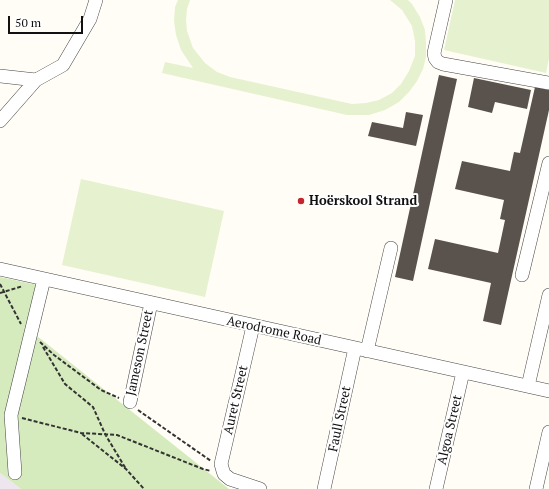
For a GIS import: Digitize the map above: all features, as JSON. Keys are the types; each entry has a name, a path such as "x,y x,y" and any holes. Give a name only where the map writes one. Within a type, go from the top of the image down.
{"street":[{"path":"0,121 36,80 63,65 90,19 96,0"},
{"path":"446,0 434,53 438,62 549,83"},
{"path":"0,76 36,80"},
{"path":"522,275 545,194 549,163"},
{"name":"Faull Street","path":"324,489 361,350 392,248"},
{"name":"Aerodrome Road","path":"0,269 43,283 151,303 549,391"},
{"path":"15,473 6,414 31,334 43,283"},
{"path":"528,386 549,295"},
{"name":"Jameson Street","path":"130,402 151,303"},
{"name":"Auret Street","path":"224,474 222,461 253,326"},
{"name":"Algoa Street","path":"436,489 462,372"},
{"path":"536,489 549,432"},
{"path":"224,474 230,479 260,489"}],"path":[{"path":"0,293 22,286 43,283"},
{"path":"0,284 22,327 54,355 101,390 130,402 145,415 213,462 222,461"},
{"path":"41,344 65,384 93,407 105,434 126,469"},
{"path":"6,414 81,433 117,435 203,469 224,474"},
{"path":"81,433 126,469 144,489"}],"shaded area":[{"path":"0,473 21,489 0,489"}],"green space":[{"path":"178,0 190,0 186,20 187,31 193,48 205,63 217,72 230,77 352,104 379,100 392,93 401,84 409,71 415,56 415,41 412,26 402,10 390,0 408,0 420,17 425,30 426,57 423,69 409,92 399,102 385,110 369,115 347,115 162,73 165,62 193,68 181,50 176,35 174,21 175,7"},
{"path":"455,0 549,0 549,58 546,73 444,50"},
{"path":"81,179 224,211 205,297 62,265"},
{"path":"0,277 42,286 32,332 229,489 21,489 0,473"}],"building":[{"path":"439,75 457,79 413,281 395,277"},
{"path":"474,78 531,90 527,109 495,102 492,113 468,107"},
{"path":"535,87 549,90 549,110 501,325 483,321 491,283 428,269 435,239 498,253 505,220 500,219 504,200 455,189 462,161 510,171 514,152 520,153"},
{"path":"406,112 423,115 416,146 368,136 372,122 403,128"}],"place":[{"name":"Hoërskool Strand","path":"301,201"}]}
